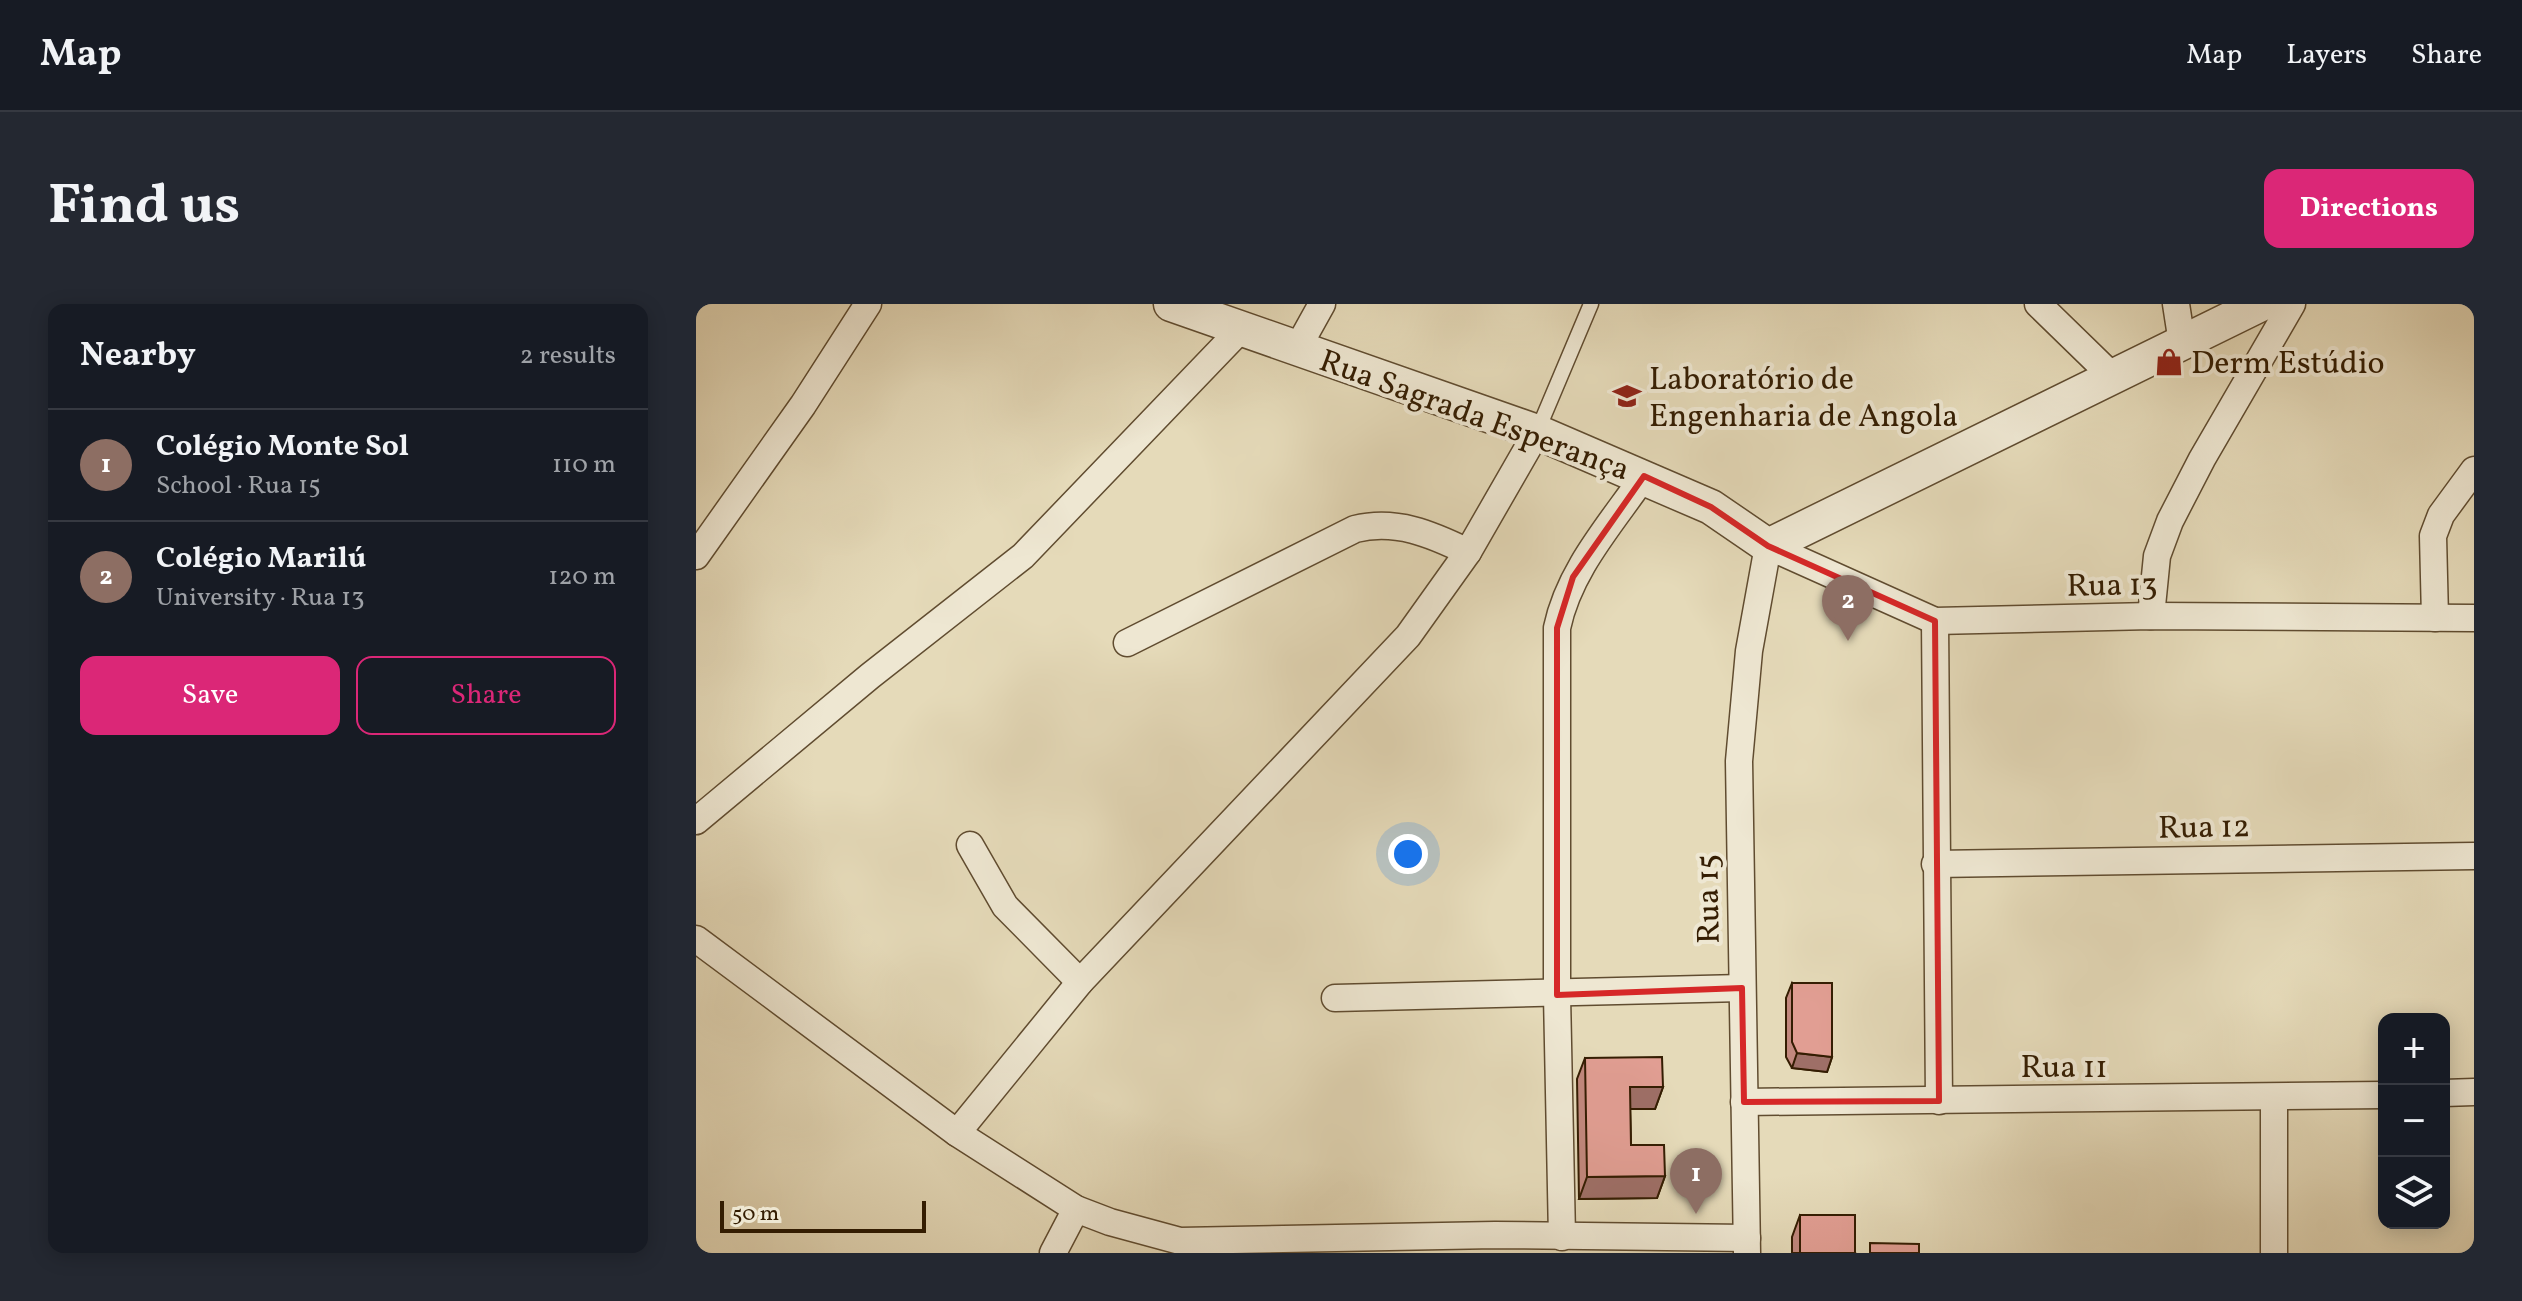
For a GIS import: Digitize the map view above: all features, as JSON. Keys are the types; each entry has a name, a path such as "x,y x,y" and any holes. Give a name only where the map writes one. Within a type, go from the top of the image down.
{"street":[{"path":"696,556 803,405 868,304"},
{"name":"Rua Sagrada Esperança","path":"1171,304 1537,432 1711,507 1768,546"},
{"path":"1297,349 1322,304"},
{"path":"2038,304 2112,376"},
{"path":"2176,304 2182,343"},
{"path":"1768,546 2261,304"},
{"path":"2151,616 2157,556 2170,521 2292,304"},
{"path":"696,821 870,676 1023,556 1240,330"},
{"path":"957,1133 1080,982 1408,636 1468,552 1537,432"},
{"path":"2435,618 2433,536 2441,515 2474,470"},
{"path":"1562,1237 1557,995 1557,628 1563,598 1573,577 1644,476"},
{"path":"1127,643 1355,529 1379,523 1427,533 1468,552"},
{"name":"Rua 13","path":"1768,546 1935,621 2151,616 2474,618"},
{"name":"Rua 15","path":"1747,1245 1739,761 1742,706 1768,546"},
{"path":"1935,621 1939,1101"},
{"path":"970,845 1005,906 1080,982"},
{"name":"Rua 12","path":"1935,864 2474,856"},
{"path":"696,939 957,1133 1076,1209 1180,1247 1494,1244 1562,1237 1747,1245"},
{"path":"1335,998 1557,995 1742,988"},
{"path":"2450,1093 2474,1092"},
{"name":"Rua 11","path":"1744,1102 2274,1099 2378,1095"},
{"path":"2274,1099 2274,1253"},
{"path":"1053,1253 1076,1209"}],"lane":[{"path":"1537,432 1591,304"}],"highlighted area":[{"path":"1644,476 1711,507 1768,546 1935,621 1939,1101 1744,1102 1742,988 1557,995 1557,628 1573,577"}],"building":[{"path":"1792,983 1832,983 1832,1057 1797,1053 1792,1042"},
{"path":"1662,1057 1663,1087 1630,1087 1631,1145 1664,1145 1665,1176 1587,1177 1585,1058"},
{"path":"1800,1215 1855,1215 1855,1253 1800,1253"},
{"path":"1870,1243 1919,1244 1919,1253 1870,1253"}],"place":[{"name":"Derm Estúdio","path":"2169,362"},
{"name":"Laboratório de Engenharia de Angola","path":"1627,396"},
{"name":"Colégio Marilú","path":"1848,641"},
{"name":"Colégio Monte Sol","path":"1696,1214"}]}
